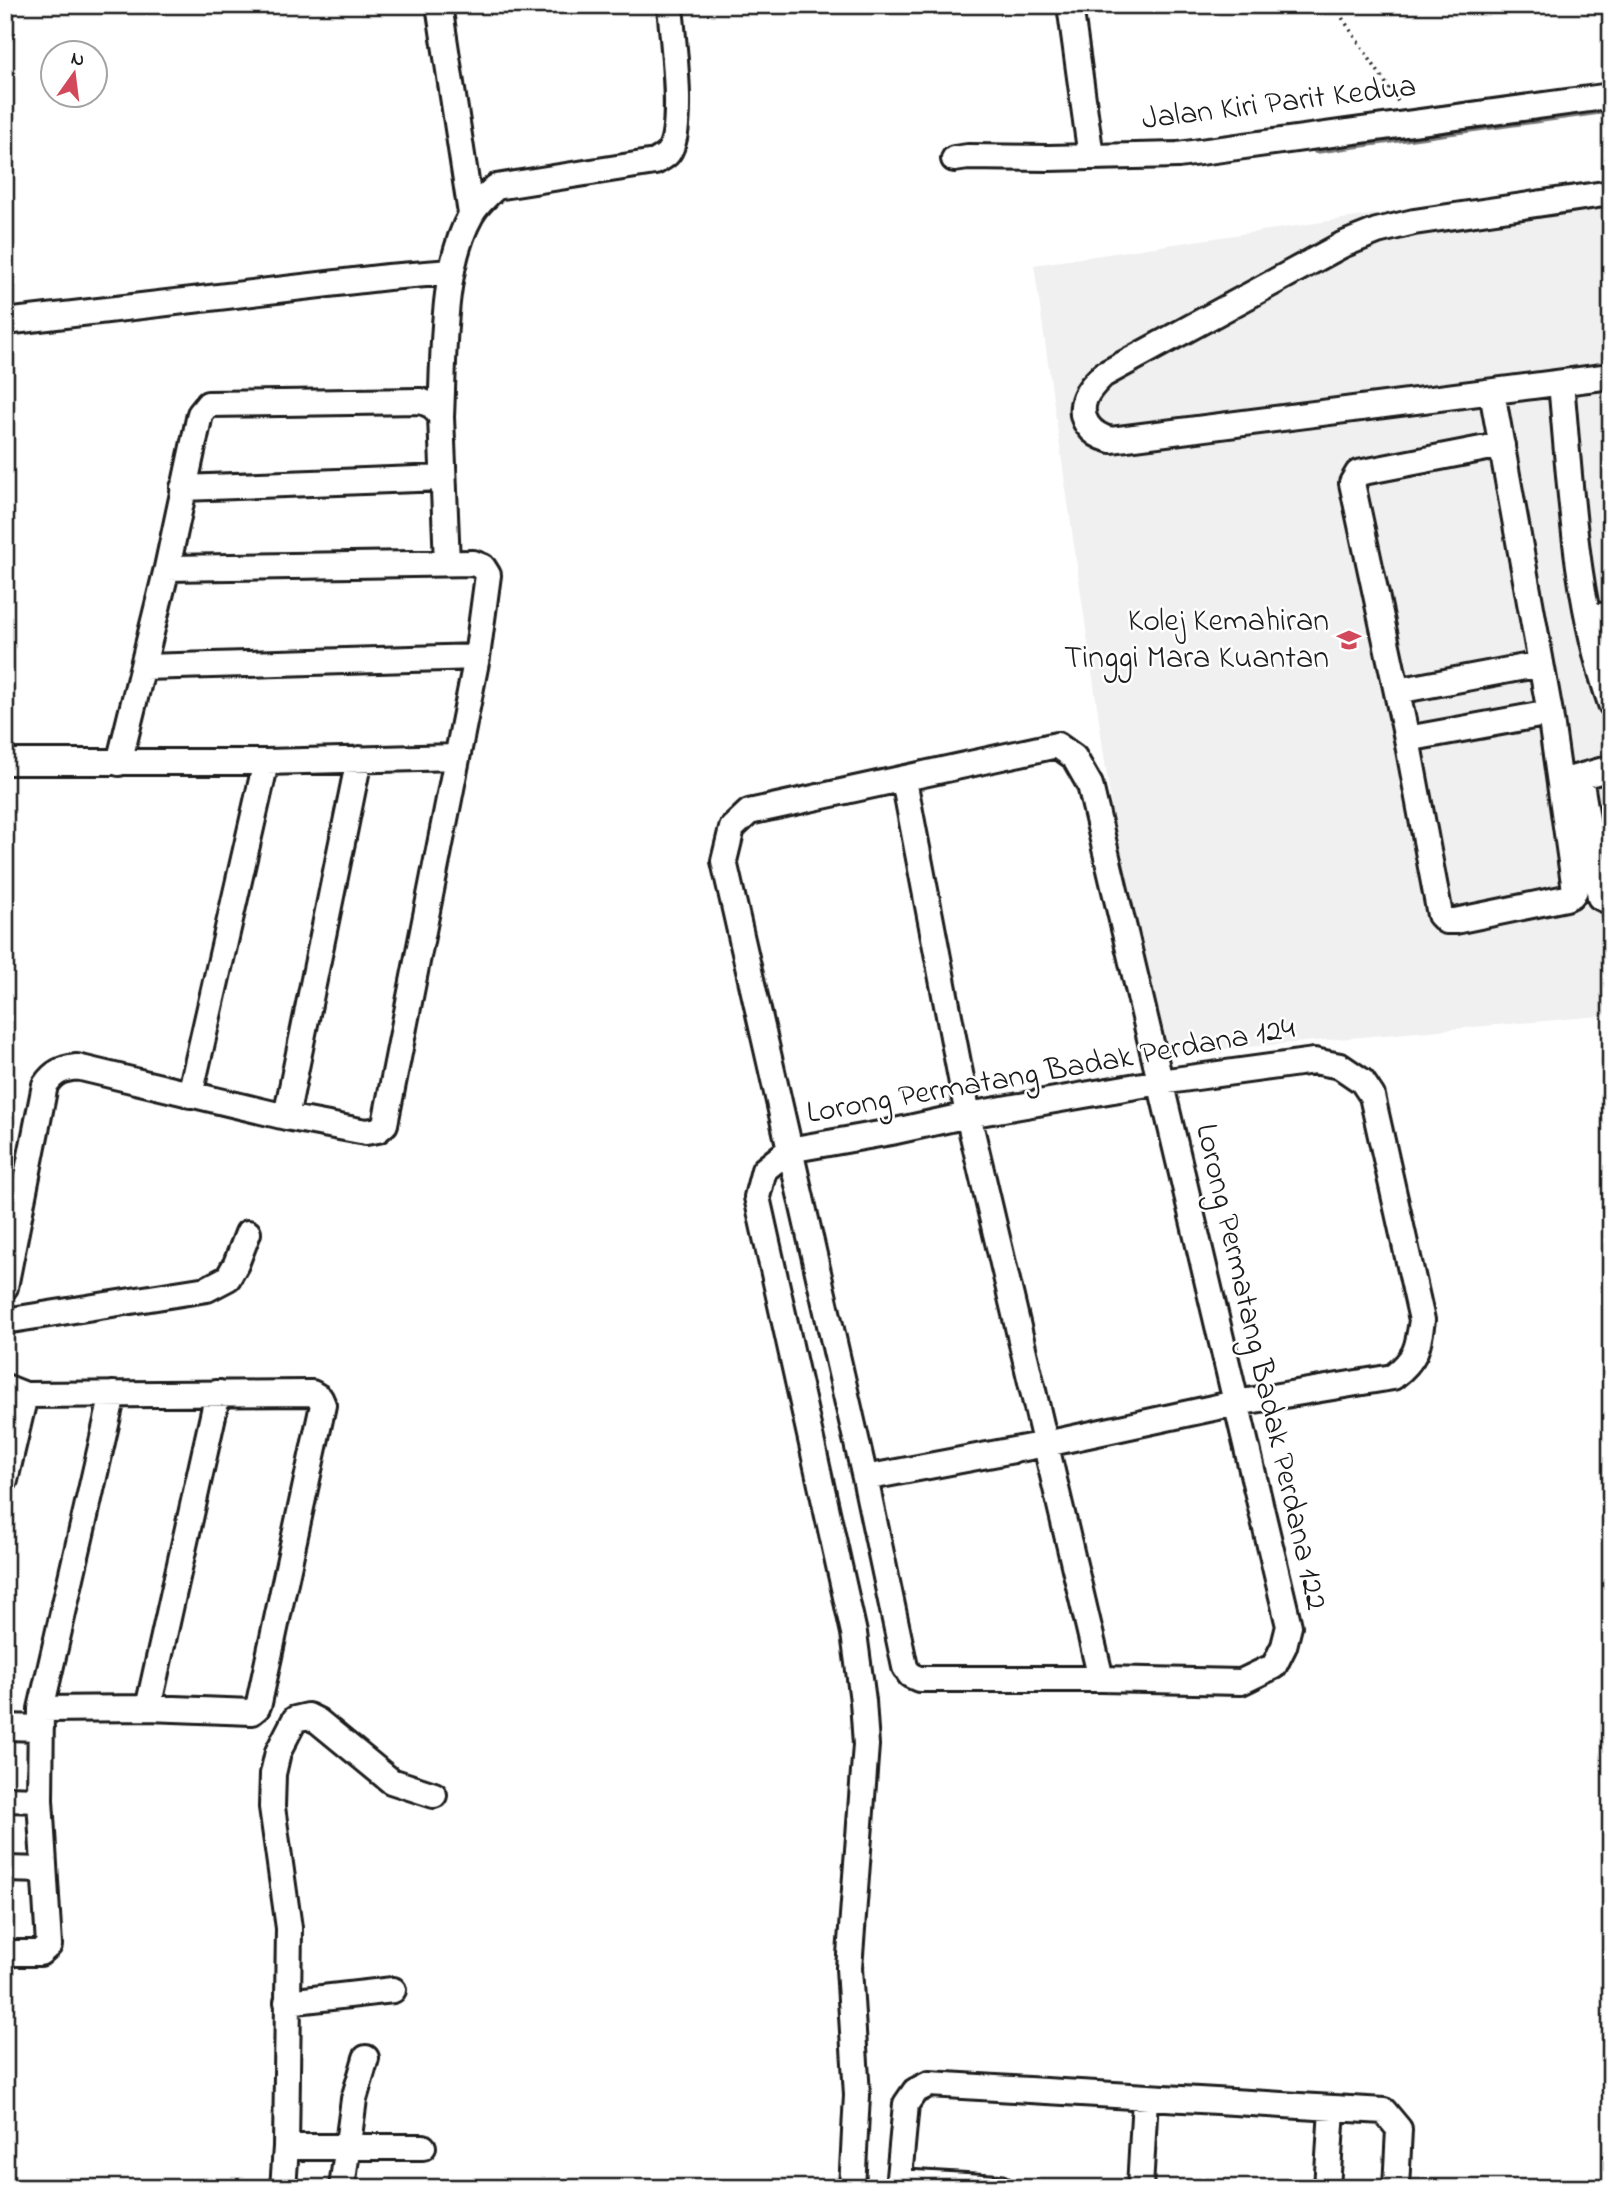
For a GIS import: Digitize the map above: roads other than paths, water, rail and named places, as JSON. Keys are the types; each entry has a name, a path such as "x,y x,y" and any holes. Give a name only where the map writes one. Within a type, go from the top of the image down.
{"street":[{"path":"439,5 471,214"},
{"path":"447,563 441,417 446,322 451,272 471,214 496,187 654,162 668,153 674,136 678,105 670,5"},
{"path":"1070,5 1091,158"},
{"name":"Jalan Kiri Parit Kedua","path":"954,159 1178,155 1611,96"},
{"path":"1611,193 1414,222 1377,231 1342,245 1103,375 1091,387 1084,400 1084,415 1087,427 1098,437 1111,440 1611,376"},
{"path":"5,322 451,272"},
{"path":"1561,383 1579,574 1599,616 1600,671 1611,704"},
{"path":"1492,391 1550,713 1570,779 1601,840 1600,897 1611,898"},
{"path":"119,763 167,568 200,414 208,404 421,401 433,406 441,417"},
{"path":"1502,445 1358,473 1352,483 1407,739 1440,915 1446,921 1572,895 1575,890 1570,779"},
{"path":"184,488 443,478"},
{"path":"5,1287 45,1085 52,1075 63,1068 77,1067 190,1095 366,1132 378,1130 385,1124 477,657 488,575 483,567 473,563 167,568"},
{"path":"144,667 477,657"},
{"path":"1397,691 1541,664"},
{"path":"1407,739 1550,713"},
{"name":"Lorong Permatang Badak Perdana 122","path":"1057,745 1074,757 1090,785 1289,1626 1284,1646 1274,1666 1241,1682 919,1679 911,1675 905,1667 865,1478 724,862 732,828 750,812 904,780 1057,745"},
{"path":"5,762 266,762 457,757"},
{"path":"286,1116 359,759"},
{"path":"190,1095 266,762"},
{"path":"1570,779 1611,768"},
{"path":"904,780 968,1115 1101,1679"},
{"name":"Lorong Permatang Badak Perdana 124","path":"789,1150 968,1115 1160,1082 1314,1061 1340,1066 1362,1080 1372,1096 1422,1320 1419,1340 1410,1363 1393,1377 1236,1403"},
{"path":"789,1150 764,1170 757,1198 854,1633 866,1745 849,1968 857,2095 852,2188"},
{"path":"5,1321 207,1289 228,1278 248,1233"},
{"path":"5,1480 15,1391 113,1394 312,1393 320,1398 323,1405 257,1708 251,1712 148,1708 41,1718 5,1727"},
{"path":"148,1708 218,1393"},
{"path":"5,1953 40,1953 49,1945 40,1800 41,1718 113,1394"},
{"path":"865,1478 1045,1444 1236,1403"},
{"path":"283,2188 304,2147 287,2002 289,1927 272,1807 272,1785 278,1752 295,1719 308,1716 318,1721 391,1780 434,1795"},
{"path":"5,1799 40,1800"},
{"path":"5,1869 44,1870"},
{"path":"287,2002 393,1990"},
{"path":"342,2188 354,2099 366,2058"},
{"path":"1000,2188 898,2185 906,2104 915,2091 929,2084 1384,2111 1399,2129 1396,2188"},
{"path":"1140,2188 1145,2098"},
{"path":"1327,2188 1332,2109"},
{"path":"304,2147 423,2147"}],"waterway":[{"path":"1316,151 1611,110"}],"place":[{"name":"Kolej Kemahiran Tinggi Mara Kuantan","path":"1349,640"}]}
